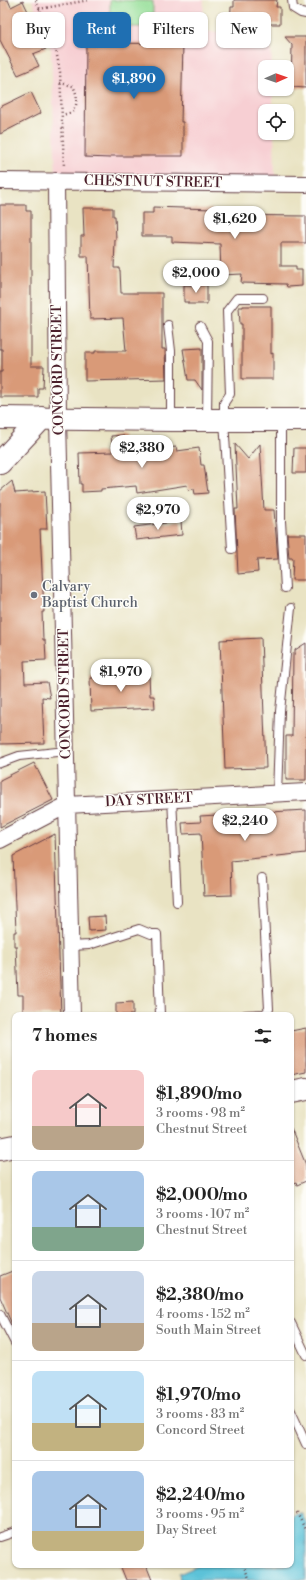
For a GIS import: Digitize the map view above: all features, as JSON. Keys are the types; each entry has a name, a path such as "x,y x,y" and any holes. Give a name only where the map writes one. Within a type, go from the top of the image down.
{"main road":[{"path":"0,418 306,420"},
{"path":"0,463 50,418"},
{"path":"294,1091 306,1089"},
{"path":"0,1149 12,1147"}],"street":[{"name":"CHESTNUT STREET","path":"0,181 306,184"},
{"name":"CONCORD STREET","path":"60,181 50,418 66,751 72,1012"},
{"name":"DAY STREET","path":"0,840 67,805 172,798 306,792"}],"lane":[{"path":"292,0 293,8 301,14 306,14"},
{"path":"215,420 230,394 227,311 236,298 263,298"},
{"path":"168,325 171,351 171,420"},
{"path":"200,326 208,341 215,420 232,549"},
{"path":"281,420 282,521 285,588"},
{"path":"277,794 280,712 291,608"},
{"path":"0,763 19,756 66,751"},
{"path":"172,798 177,902"},
{"path":"262,878 269,1009 267,1012"},
{"path":"71,946 89,945 139,929 151,934 157,934 160,1012"},
{"path":"0,1314 12,1337"},
{"path":"294,1329 306,1355"},
{"path":"294,1417 306,1444"},
{"path":"0,1537 12,1533"}],"path":[{"path":"36,0 56,50 62,116 60,181"},
{"path":"39,9 72,1 89,0"},
{"path":"60,83 73,86 78,98 73,112 62,116"},
{"path":"297,1512 306,1531"},
{"path":"244,1568 250,1580"}],"shaded area":[{"path":"32,0 204,0 203,12 139,12 139,48 208,48 208,32 216,32 216,48 271,48 271,31 272,60 258,60 258,96 273,96 273,104 258,104 258,140 274,140 275,179 56,181 50,48 65,48 65,12 37,12"}],"green space":[{"path":"110,0 153,1 153,12 139,12 139,27 131,27 131,12 110,12"}],"water":[{"path":"300,1512 306,1523 306,1580 180,1580 179,1574 193,1568 294,1568 294,1514"}],"building":[{"path":"0,0 8,0 11,7 23,1 28,12 12,12 12,48 46,48 33,54 39,66 18,75 0,40"},
{"path":"234,0 277,0 276,7 280,7 280,24 271,24 271,12 231,12 231,7 234,7"},
{"path":"285,37 306,37 306,88 294,87 294,60 292,60 292,45"},
{"path":"131,43 139,43 139,48 183,48 181,122 183,122 183,156 110,156 110,158 85,157 86,48 131,48"},
{"path":"31,92 41,113 0,134 0,107"},
{"path":"0,205 26,205 26,211 31,211 31,366 44,366 43,388 38,388 38,397 0,397 2,349 0,349"},
{"path":"153,207 212,209 212,215 306,216 306,243 281,243 281,266 296,266 296,270 302,270 302,286 287,287 286,284 241,283 242,274 221,275 220,244 172,242 172,236 142,236 142,213 153,213"},
{"path":"83,208 113,208 113,216 115,216 116,240 114,268 119,268 120,270 121,293 162,293 162,349 165,349 166,379 85,381 85,353 95,353 95,351 126,351 123,318 90,319 88,256 81,256 81,236 84,236"},
{"path":"184,285 207,285 207,304 188,304 188,302 184,302"},
{"path":"271,306 271,354 273,353 273,379 242,379 242,324 240,324 239,307"},
{"path":"202,348 202,390 195,380 188,380 183,349"},
{"path":"123,435 124,452 147,449 147,451 176,447 177,451 199,448 201,465 204,465 208,493 195,494 194,489 188,490 187,485 137,493 136,486 82,492 82,484 80,484 79,453 113,452 111,436"},
{"path":"235,444 248,459 260,444 264,510 274,510 278,559 257,560 258,572 238,574 235,509 238,509"},
{"path":"294,448 306,448 306,473 293,473"},
{"path":"12,481 15,493 45,491 47,529 40,529 44,612 42,612 43,640 45,640 46,660 24,661 25,683 47,682 50,698 42,697 44,743 0,744 0,491"},
{"path":"181,521 182,535 136,540 134,527"},
{"path":"287,534 306,534 306,580 292,580 293,558 289,558"},
{"path":"261,638 266,768 225,769 220,640"},
{"path":"306,643 306,780 286,780 286,736 292,736 293,654 295,654 295,650"},
{"path":"118,674 118,677 149,676 150,696 154,696 155,708 91,711 90,678 100,677 100,675"},
{"path":"34,763 53,800 0,827 0,780"},
{"path":"306,810 306,853 231,861 232,895 204,896 201,833 183,834 182,823 201,822 200,816"},
{"path":"55,834 61,1012 23,1012 23,995 18,995 16,946 14,946 14,932 16,932 13,856"},
{"path":"105,916 106,930 89,931 88,917"},
{"path":"133,1002 133,1012 116,1012 116,1003"},
{"path":"306,1028 306,1072 294,1074 294,1030"},
{"path":"294,1135 306,1165 306,1181 297,1185 296,1182 294,1183"},
{"path":"12,1271 12,1324 0,1297 0,1276"},
{"path":"121,1568 147,1568 152,1580 126,1580"}],"place":[{"name":"Calvary Baptist Church","path":"34,595"}]}
